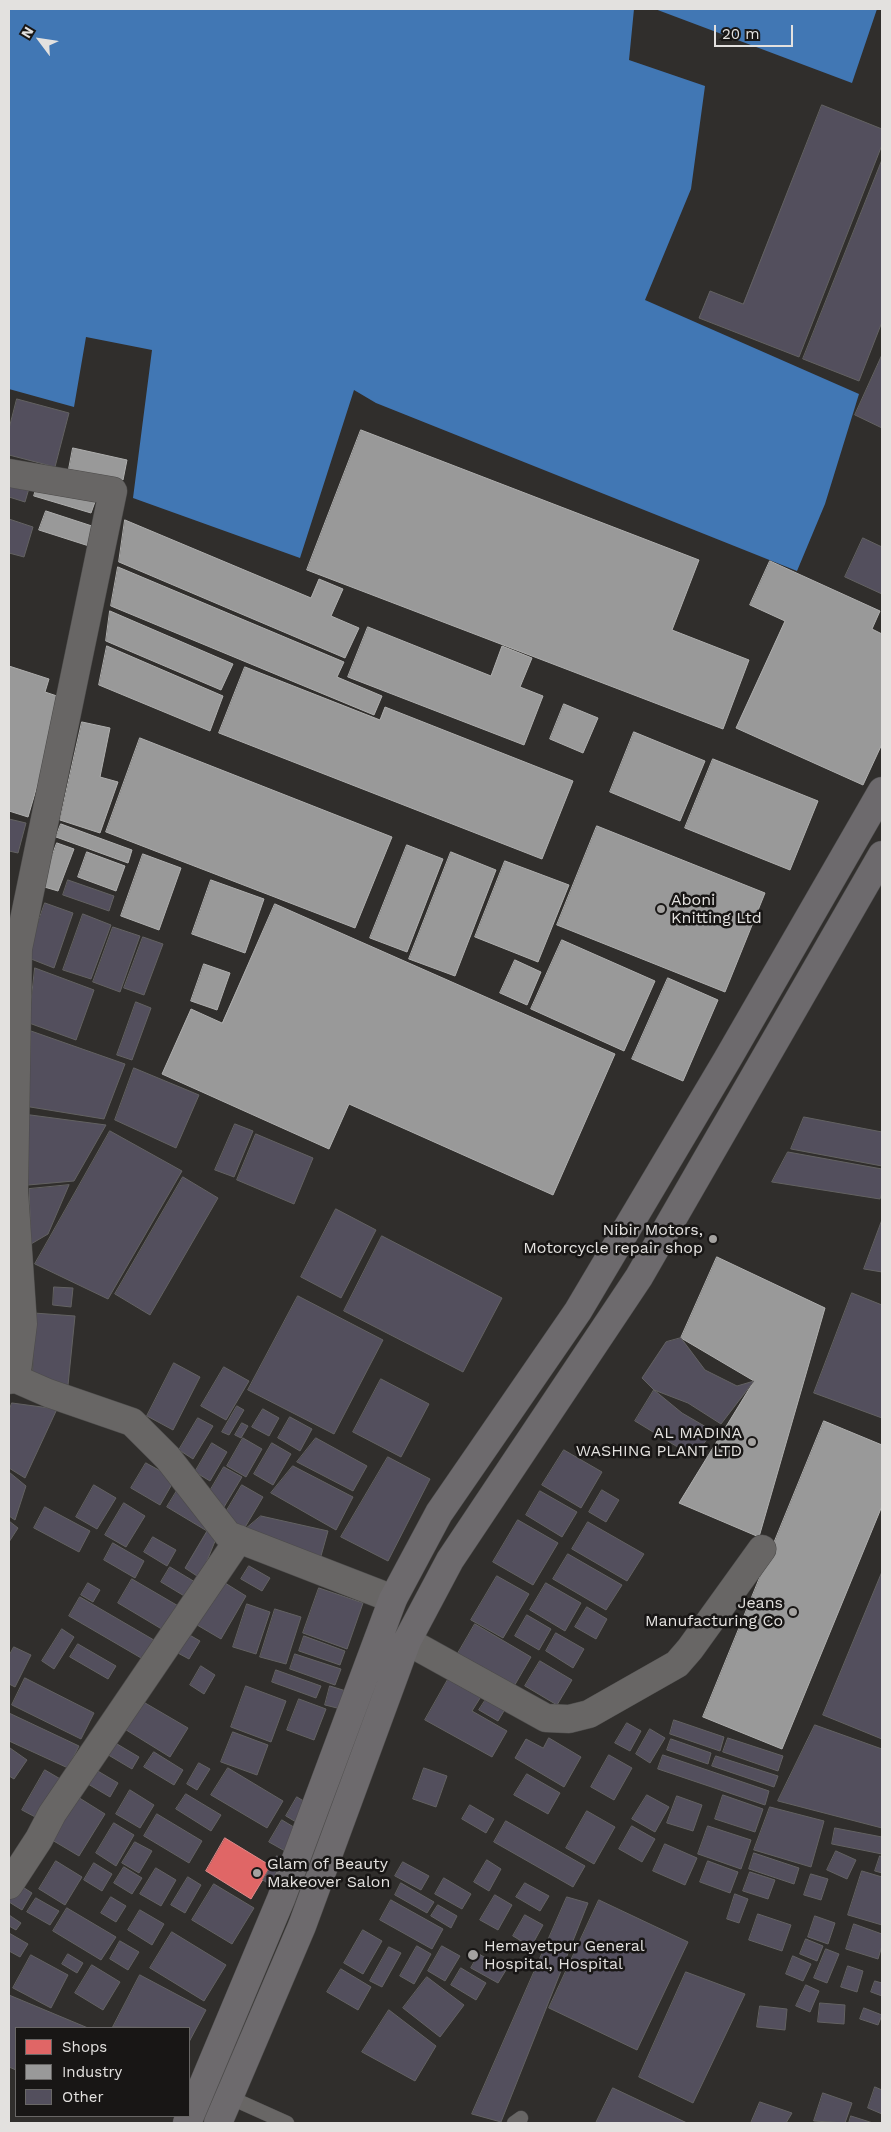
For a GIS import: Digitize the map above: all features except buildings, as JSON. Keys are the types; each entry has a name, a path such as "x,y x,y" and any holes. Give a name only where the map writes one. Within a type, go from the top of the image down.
{"main road":[{"path":"190,2116 281,1899 392,1599 439,1513 578,1311 609,1260 728,1060 882,791"},
{"path":"218,2123 302,1926 407,1641 450,1560 639,1277 882,855"},
{"path":"609,1260 639,1277"}],"street":[{"path":"9,473 113,490 18,949 14,1191 23,1324 12,1379 132,1422 168,1458 228,1535 392,1599"},
{"path":"9,1885 39,1839 52,1814 239,1539"},
{"path":"407,1641 546,1718 569,1720 589,1714 677,1664 690,1649 762,1549"}],"lane":[{"path":"229,2097 287,2123"}],"water":[{"path":"9,9 634,9 629,60 705,86 691,189 645,300 859,394 825,504 797,571 376,403 354,390 300,558 133,498 152,350 86,337 74,407 9,389"},
{"path":"655,9 877,9 852,83"}],"place":[{"name":"Aboni Knitting Ltd","path":"661,909"},
{"name":"Nibir Motors, Motorcycle repair shop","path":"713,1239"},
{"name":"AL MADINA WASHING PLANT LTD","path":"752,1442"},
{"name":"Jeans Manufacturing Co","path":"793,1612"},
{"name":"Glam of Beauty Makeover Salon","path":"257,1873"},
{"name":"Hemayetpur General Hospital, Hospital","path":"473,1955"}]}
